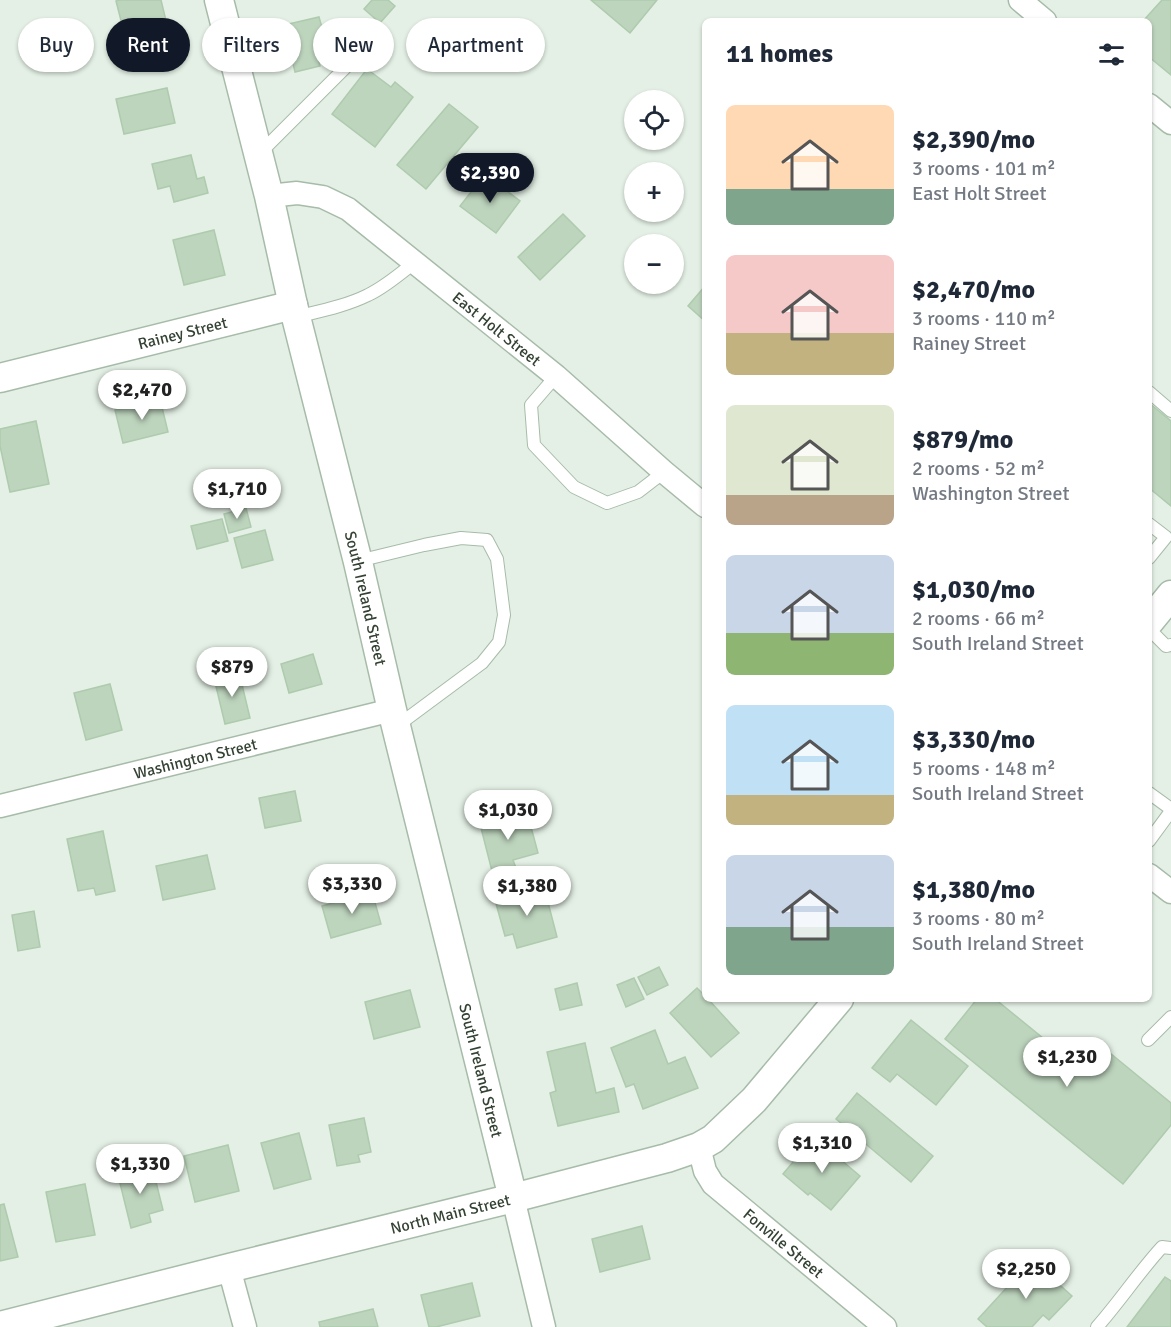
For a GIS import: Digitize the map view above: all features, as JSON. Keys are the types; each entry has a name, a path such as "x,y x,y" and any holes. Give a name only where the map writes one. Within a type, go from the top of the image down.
{"street":[{"name":"South Ireland Street","path":"219,0 269,196 294,311 358,561 394,718 513,1198"},
{"path":"1020,0 1042,18"},
{"path":"1152,107 1171,123"},
{"name":"East Holt Street","path":"269,196 297,193 323,197 348,209 556,376 702,504"},
{"name":"Rainey Street","path":"0,378 294,311"},
{"path":"1152,618 1171,595"},
{"name":"Washington Street","path":"0,806 394,718"},
{"path":"1152,876 1171,892"},
{"name":"North Main Street","path":"0,1326 513,1198 668,1158 699,1147 713,1139 754,1100 836,1002"},
{"name":"Fonville Street","path":"699,1147 705,1171 713,1184 885,1327"},
{"path":"513,1198 544,1327"},
{"path":"229,1268 245,1327"}],"lane":[{"path":"258,155 341,72"},
{"path":"294,311 348,303 366,296 380,289 415,262"},
{"path":"556,376 531,405 534,445 574,487 607,503 638,492 664,472"},
{"path":"1152,395 1171,411"},
{"path":"1152,526 1168,537 1152,555"},
{"path":"358,561 424,544 461,538 487,540 497,559 504,615 499,642 482,663 394,718"},
{"path":"1152,632 1166,646 1171,645"},
{"path":"1152,795 1171,810 1152,837"},
{"path":"1148,1040 1171,1017"},
{"path":"1097,1327 1162,1247 1171,1248"}],"building":[{"path":"161,0 165,18 120,18 116,1"},
{"path":"372,0 388,0 395,6 384,18 374,18 364,9"},
{"path":"591,0 657,0 630,33"},
{"path":"1162,0 1171,0 1171,75 1152,59 1152,18 1146,18"},
{"path":"313,18 313,68 301,71 301,21"},
{"path":"365,72 371,72 391,87 395,82 413,97 375,147 332,114"},
{"path":"167,88 175,123 124,134 116,99"},
{"path":"449,104 478,127 426,189 397,165"},
{"path":"191,155 197,179 204,177 208,193 174,202 170,186 158,189 152,164"},
{"path":"485,174 520,201 496,233 460,206"},
{"path":"563,214 585,236 540,280 518,257"},
{"path":"214,230 225,275 184,285 173,240"},
{"path":"702,290 702,318 688,306"},
{"path":"160,399 168,432 123,443 115,410"},
{"path":"1152,405 1171,421 1171,506 1152,490"},
{"path":"36,421 49,484 10,492 0,446 0,429"},
{"path":"246,508 251,527 229,533 224,514"},
{"path":"222,519 228,541 197,549 191,526"},
{"path":"265,530 273,560 242,568 234,538"},
{"path":"313,654 322,684 289,693 281,664"},
{"path":"239,672 250,718 225,724 214,678"},
{"path":"110,684 122,730 86,740 74,693"},
{"path":"295,791 301,821 265,828 259,798"},
{"path":"527,812 538,853 513,860 516,868 493,875 480,824"},
{"path":"103,831 115,891 96,895 94,888 78,891 67,839"},
{"path":"207,855 215,889 163,900 156,866"},
{"path":"544,887 557,937 517,948 513,934 505,936 495,900"},
{"path":"372,892 381,924 331,938 322,906"},
{"path":"34,911 40,947 18,951 12,915"},
{"path":"659,967 668,985 647,995 638,977"},
{"path":"634,978 644,999 626,1007 617,985"},
{"path":"577,983 582,1005 560,1010 555,989"},
{"path":"697,988 702,993 702,1002 711,1002 739,1033 711,1057 670,1013"},
{"path":"410,990 420,1027 374,1039 365,1002"},
{"path":"975,1002 999,1002 1086,1073 1105,1049 1171,1103 1171,1125 1123,1184 945,1039"},
{"path":"911,1020 968,1066 936,1105 897,1074 890,1082 872,1068"},
{"path":"655,1030 668,1064 685,1057 698,1088 643,1109 634,1084 626,1087 611,1048"},
{"path":"585,1043 596,1093 614,1088 619,1112 558,1126 550,1093 556,1091 547,1052"},
{"path":"857,1093 933,1156 911,1182 836,1119"},
{"path":"364,1118 371,1152 358,1155 360,1162 337,1166 329,1125"},
{"path":"299,1133 311,1179 274,1189 261,1143"},
{"path":"814,1137 860,1176 831,1210 783,1174"},
{"path":"228,1145 239,1191 195,1202 184,1156"},
{"path":"152,1166 163,1210 149,1214 151,1222 131,1228 118,1175"},
{"path":"85,1184 95,1235 56,1242 46,1192"},
{"path":"4,1204 18,1257 0,1261 0,1205"},
{"path":"642,1226 650,1259 600,1272 592,1239"},
{"path":"1032,1260 1072,1296 1049,1320 1043,1315 1032,1327 987,1327 978,1319"},
{"path":"1165,1277 1171,1281 1171,1327 1127,1327"},
{"path":"472,1283 480,1316 429,1327 421,1295"},
{"path":"373,1309 378,1327 320,1327 319,1322"}]}
